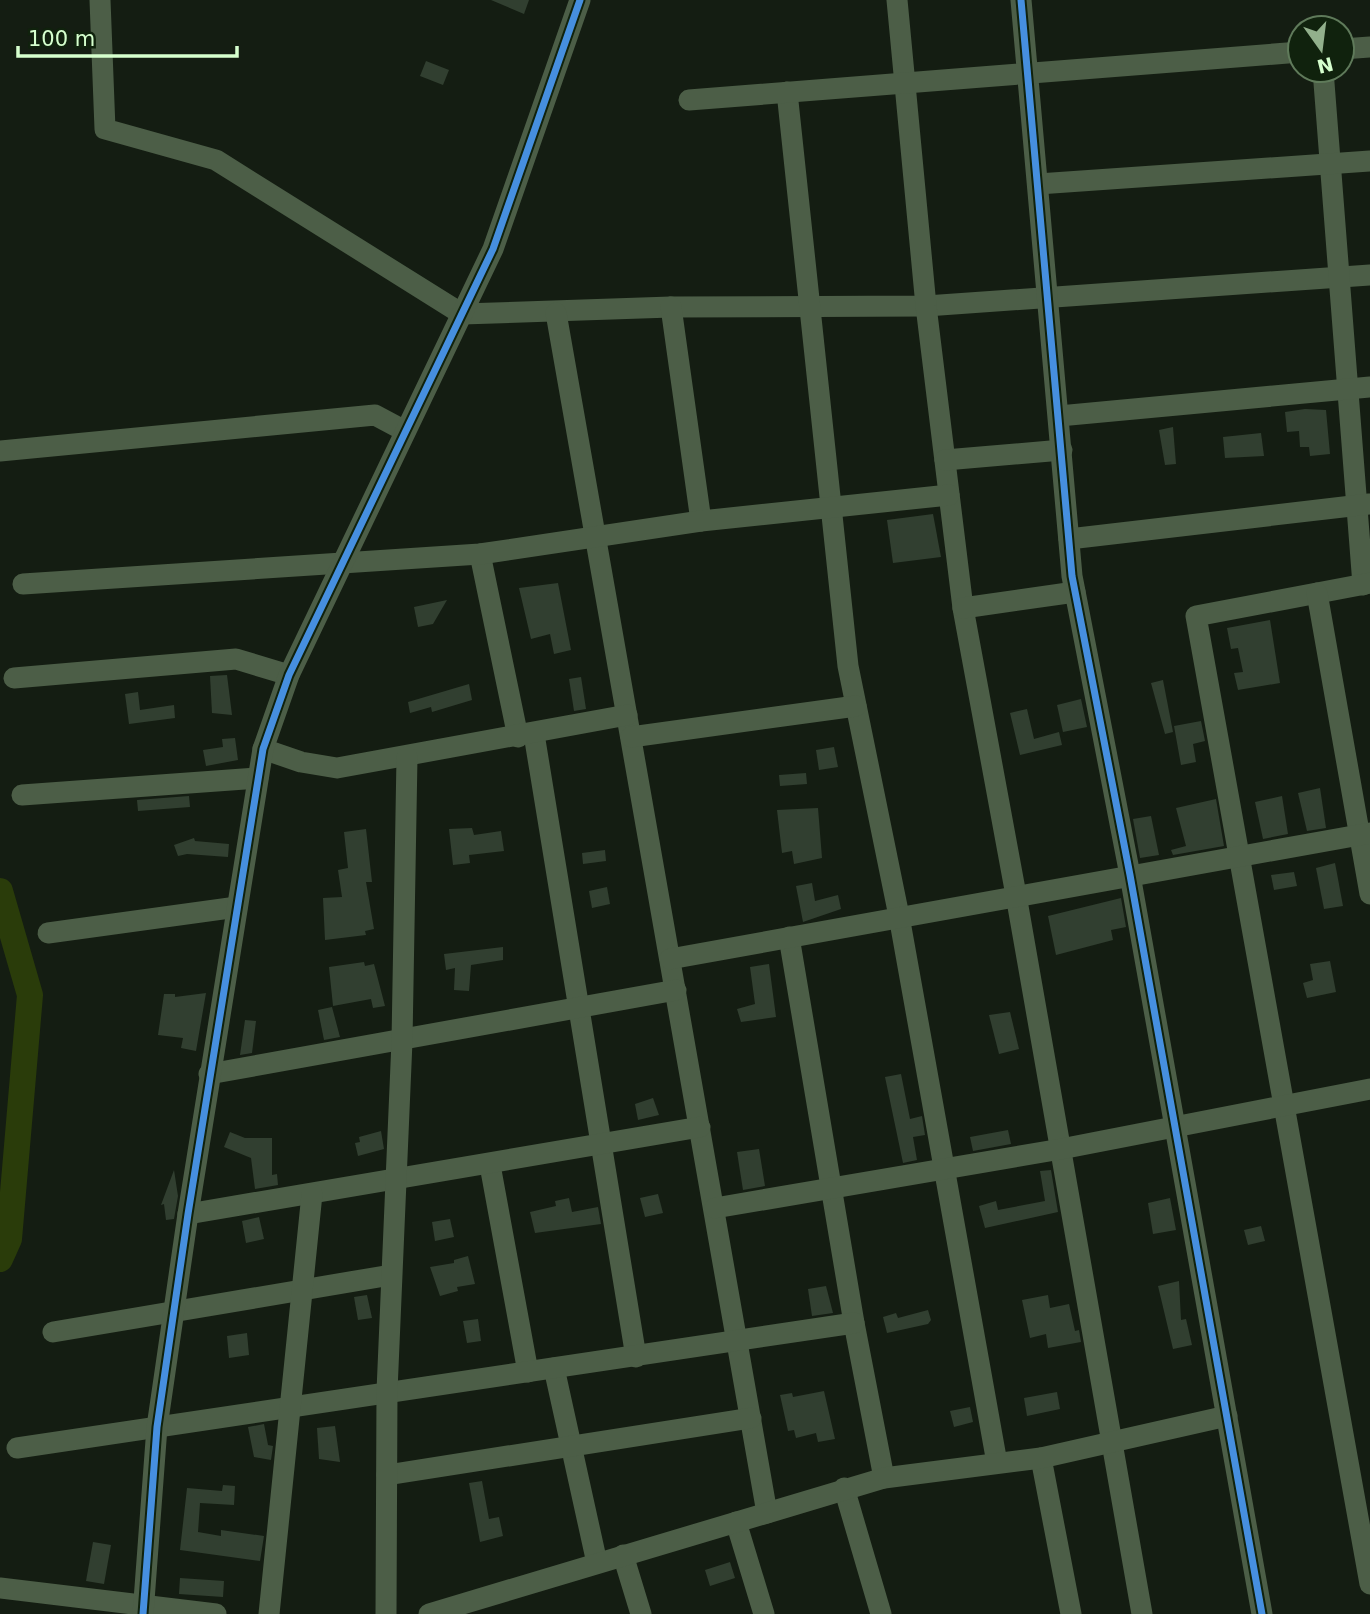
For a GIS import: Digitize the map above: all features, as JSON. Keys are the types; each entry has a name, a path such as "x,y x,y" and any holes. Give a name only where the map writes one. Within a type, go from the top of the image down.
{"street":[{"path":"100,0 105,129 216,160 462,314 556,313 671,307 926,306 1370,275"},
{"path":"143,1609 157,1427 173,1312 263,749 289,675 493,249 580,0"},
{"path":"897,0 926,306 962,608 1016,895 1142,1614"},
{"path":"1021,0 1075,592 1130,875 1262,1614"},
{"path":"689,100 1286,53"},
{"path":"1324,84 1347,389 1363,504 1368,582 1196,616 1370,1584"},
{"path":"788,92 848,666 899,916 998,1463"},
{"path":"1038,184 1370,161"},
{"path":"671,307 701,521"},
{"path":"556,313 768,1513"},
{"path":"1059,416 1370,387"},
{"path":"0,451 375,415 405,430"},
{"path":"945,460 1062,450"},
{"path":"23,584 480,554 701,521 949,495"},
{"path":"1069,539 1363,504"},
{"path":"480,554 526,735 579,1007 636,1357"},
{"path":"962,608 1075,592"},
{"path":"1317,593 1365,834 1370,894"},
{"path":"14,678 236,659 289,675"},
{"path":"631,737 856,706"},
{"path":"263,749 301,762 337,768 627,715"},
{"path":"386,1614 387,1391 402,1041 407,757"},
{"path":"22,795 258,778"},
{"path":"670,960 899,916 1365,834"},
{"path":"48,933 237,907"},
{"path":"789,937 854,1323 884,1478"},
{"path":"209,1074 676,989"},
{"path":"715,1208 1061,1149 1370,1089"},
{"path":"188,1214 490,1165 700,1127"},
{"path":"490,1165 528,1371"},
{"path":"269,1614 312,1194"},
{"path":"53,1332 391,1275"},
{"path":"16,1448 854,1323"},
{"path":"554,1368 597,1563"},
{"path":"429,1614 884,1478 1041,1458 1111,1439 1227,1416"},
{"path":"387,1475 751,1418"},
{"path":"1041,1458 1071,1614"},
{"path":"844,1488 881,1614"},
{"path":"736,1522 764,1614"},
{"path":"623,1555 641,1614"},
{"path":"0,1587 143,1609 216,1614"}],"building":[{"path":"491,0 529,0 524,14"},
{"path":"426,61 449,70 443,85 420,76"},
{"path":"1326,410 1330,454 1310,456 1309,447 1300,447 1299,431 1287,432 1285,412"},
{"path":"1173,427 1176,464 1165,465 1159,430"},
{"path":"1261,433 1264,456 1225,458 1223,437"},
{"path":"933,514 941,557 893,563 887,520"},
{"path":"558,583 571,650 554,654 550,634 531,639 519,588"},
{"path":"447,600 433,624 418,627 414,607"},
{"path":"1270,620 1280,683 1238,690 1234,673 1243,672 1238,648 1231,649 1227,628"},
{"path":"227,675 232,715 212,713 210,676"},
{"path":"581,677 586,709 574,711 569,679"},
{"path":"1163,680 1173,732 1165,734 1151,683"},
{"path":"469,684 472,700 432,712 431,707 410,713 408,702"},
{"path":"138,692 140,710 174,705 175,718 129,724 125,694"},
{"path":"1081,699 1087,727 1063,732 1057,705"},
{"path":"1027,709 1034,739 1059,732 1062,745 1020,755 1010,713"},
{"path":"1201,721 1205,741 1193,744 1196,762 1181,765 1174,726"},
{"path":"235,738 238,760 206,766 203,750 223,747 222,739"},
{"path":"834,747 838,767 819,770 816,750"},
{"path":"806,773 807,784 780,786 779,775"},
{"path":"1320,788 1326,828 1307,831 1298,793"},
{"path":"189,796 190,807 138,811 137,800"},
{"path":"1282,796 1288,834 1263,839 1255,802"},
{"path":"1216,799 1224,846 1173,855 1171,850 1186,846 1176,808"},
{"path":"818,808 822,858 794,864 792,851 782,853 777,810"},
{"path":"1151,816 1159,855 1140,858 1133,819"},
{"path":"472,828 474,835 501,831 504,851 469,855 470,863 453,865 449,829"},
{"path":"366,829 372,882 366,882 374,929 365,931 366,935 325,940 323,898 342,897 338,870 348,868 344,832"},
{"path":"194,838 195,841 229,844 228,857 187,854 178,856 174,845"},
{"path":"605,850 606,861 583,864 582,853"},
{"path":"1335,863 1343,906 1324,909 1316,868"},
{"path":"1294,872 1297,886 1274,890 1271,875"},
{"path":"812,883 815,901 838,895 841,909 803,922 796,886"},
{"path":"607,887 610,904 592,908 589,891"},
{"path":"1121,898 1126,927 1111,930 1113,940 1056,955 1048,916"},
{"path":"503,947 503,960 471,965 469,991 454,990 455,968 446,970 444,954"},
{"path":"1330,961 1336,992 1307,998 1303,983 1313,980 1310,964"},
{"path":"364,962 365,966 374,964 385,1006 373,1008 371,999 333,1006 329,967"},
{"path":"769,964 776,1017 741,1022 737,1009 755,1004 750,967"},
{"path":"206,993 196,1051 181,1048 183,1038 158,1035 164,994 175,994 175,997"},
{"path":"332,1007 340,1037 324,1040 318,1010"},
{"path":"1010,1012 1019,1049 999,1054 989,1015"},
{"path":"245,1020 256,1021 252,1053 240,1055"},
{"path":"901,1074 910,1119 922,1116 925,1135 913,1137 917,1160 903,1163 885,1077"},
{"path":"653,1098 659,1115 638,1120 635,1104"},
{"path":"1008,1130 1011,1144 973,1151 970,1137"},
{"path":"381,1131 384,1149 358,1156 355,1143 360,1142 359,1137"},
{"path":"230,1132 245,1138 272,1138 272,1175 277,1174 278,1185 255,1189 251,1158 224,1147"},
{"path":"759,1149 765,1186 743,1190 737,1152"},
{"path":"174,1170 178,1196 174,1219 166,1220 164,1204 161,1205"},
{"path":"1051,1170 1058,1212 985,1228 979,1206 996,1201 998,1210 1045,1201 1040,1171"},
{"path":"658,1194 663,1213 645,1217 640,1198"},
{"path":"569,1198 572,1212 598,1207 601,1224 535,1233 530,1212 556,1206 555,1201"},
{"path":"1170,1198 1176,1230 1153,1234 1148,1203"},
{"path":"259,1217 264,1239 246,1243 242,1221"},
{"path":"450,1219 454,1237 435,1241 432,1222"},
{"path":"1261,1226 1265,1241 1248,1245 1244,1230"},
{"path":"468,1256 475,1284 457,1287 458,1291 440,1296 430,1267 454,1263 454,1260"},
{"path":"1179,1281 1181,1320 1186,1319 1192,1345 1173,1349 1158,1286"},
{"path":"826,1286 833,1313 812,1316 808,1289"},
{"path":"367,1295 372,1318 358,1320 354,1297"},
{"path":"1048,1295 1050,1308 1069,1304 1075,1331 1079,1330 1081,1342 1048,1348 1046,1334 1030,1338 1022,1300"},
{"path":"928,1310 931,1320 928,1324 887,1333 883,1317 896,1313 898,1318"},
{"path":"478,1319 481,1341 467,1343 463,1321"},
{"path":"247,1333 249,1355 229,1358 227,1336"},
{"path":"824,1391 835,1439 818,1442 816,1433 796,1438 794,1430 788,1431 780,1395 792,1393 793,1397"},
{"path":"1057,1392 1060,1409 1027,1416 1024,1398"},
{"path":"970,1407 973,1422 954,1427 950,1411"},
{"path":"264,1424 268,1445 273,1446 271,1460 254,1457 248,1427"},
{"path":"335,1426 340,1462 319,1459 317,1428"},
{"path":"482,1481 489,1519 499,1517 503,1536 480,1542 469,1483"},
{"path":"223,1485 235,1486 234,1505 200,1503 198,1532 221,1536 221,1530 264,1536 260,1561 180,1550 187,1488 222,1491"},
{"path":"93,1542 111,1545 104,1584 86,1581"},
{"path":"730,1562 735,1578 710,1586 705,1570"},
{"path":"180,1578 224,1581 223,1597 179,1594"}],"waterway":[{"path":"0,891 30,995 9,1239 0,1259"}],"cycle path":[{"path":"143,1614 157,1427 188,1214 263,749 289,675 493,249 580,0"},
{"path":"1021,0 1072,576 1130,875 1262,1614"}]}
